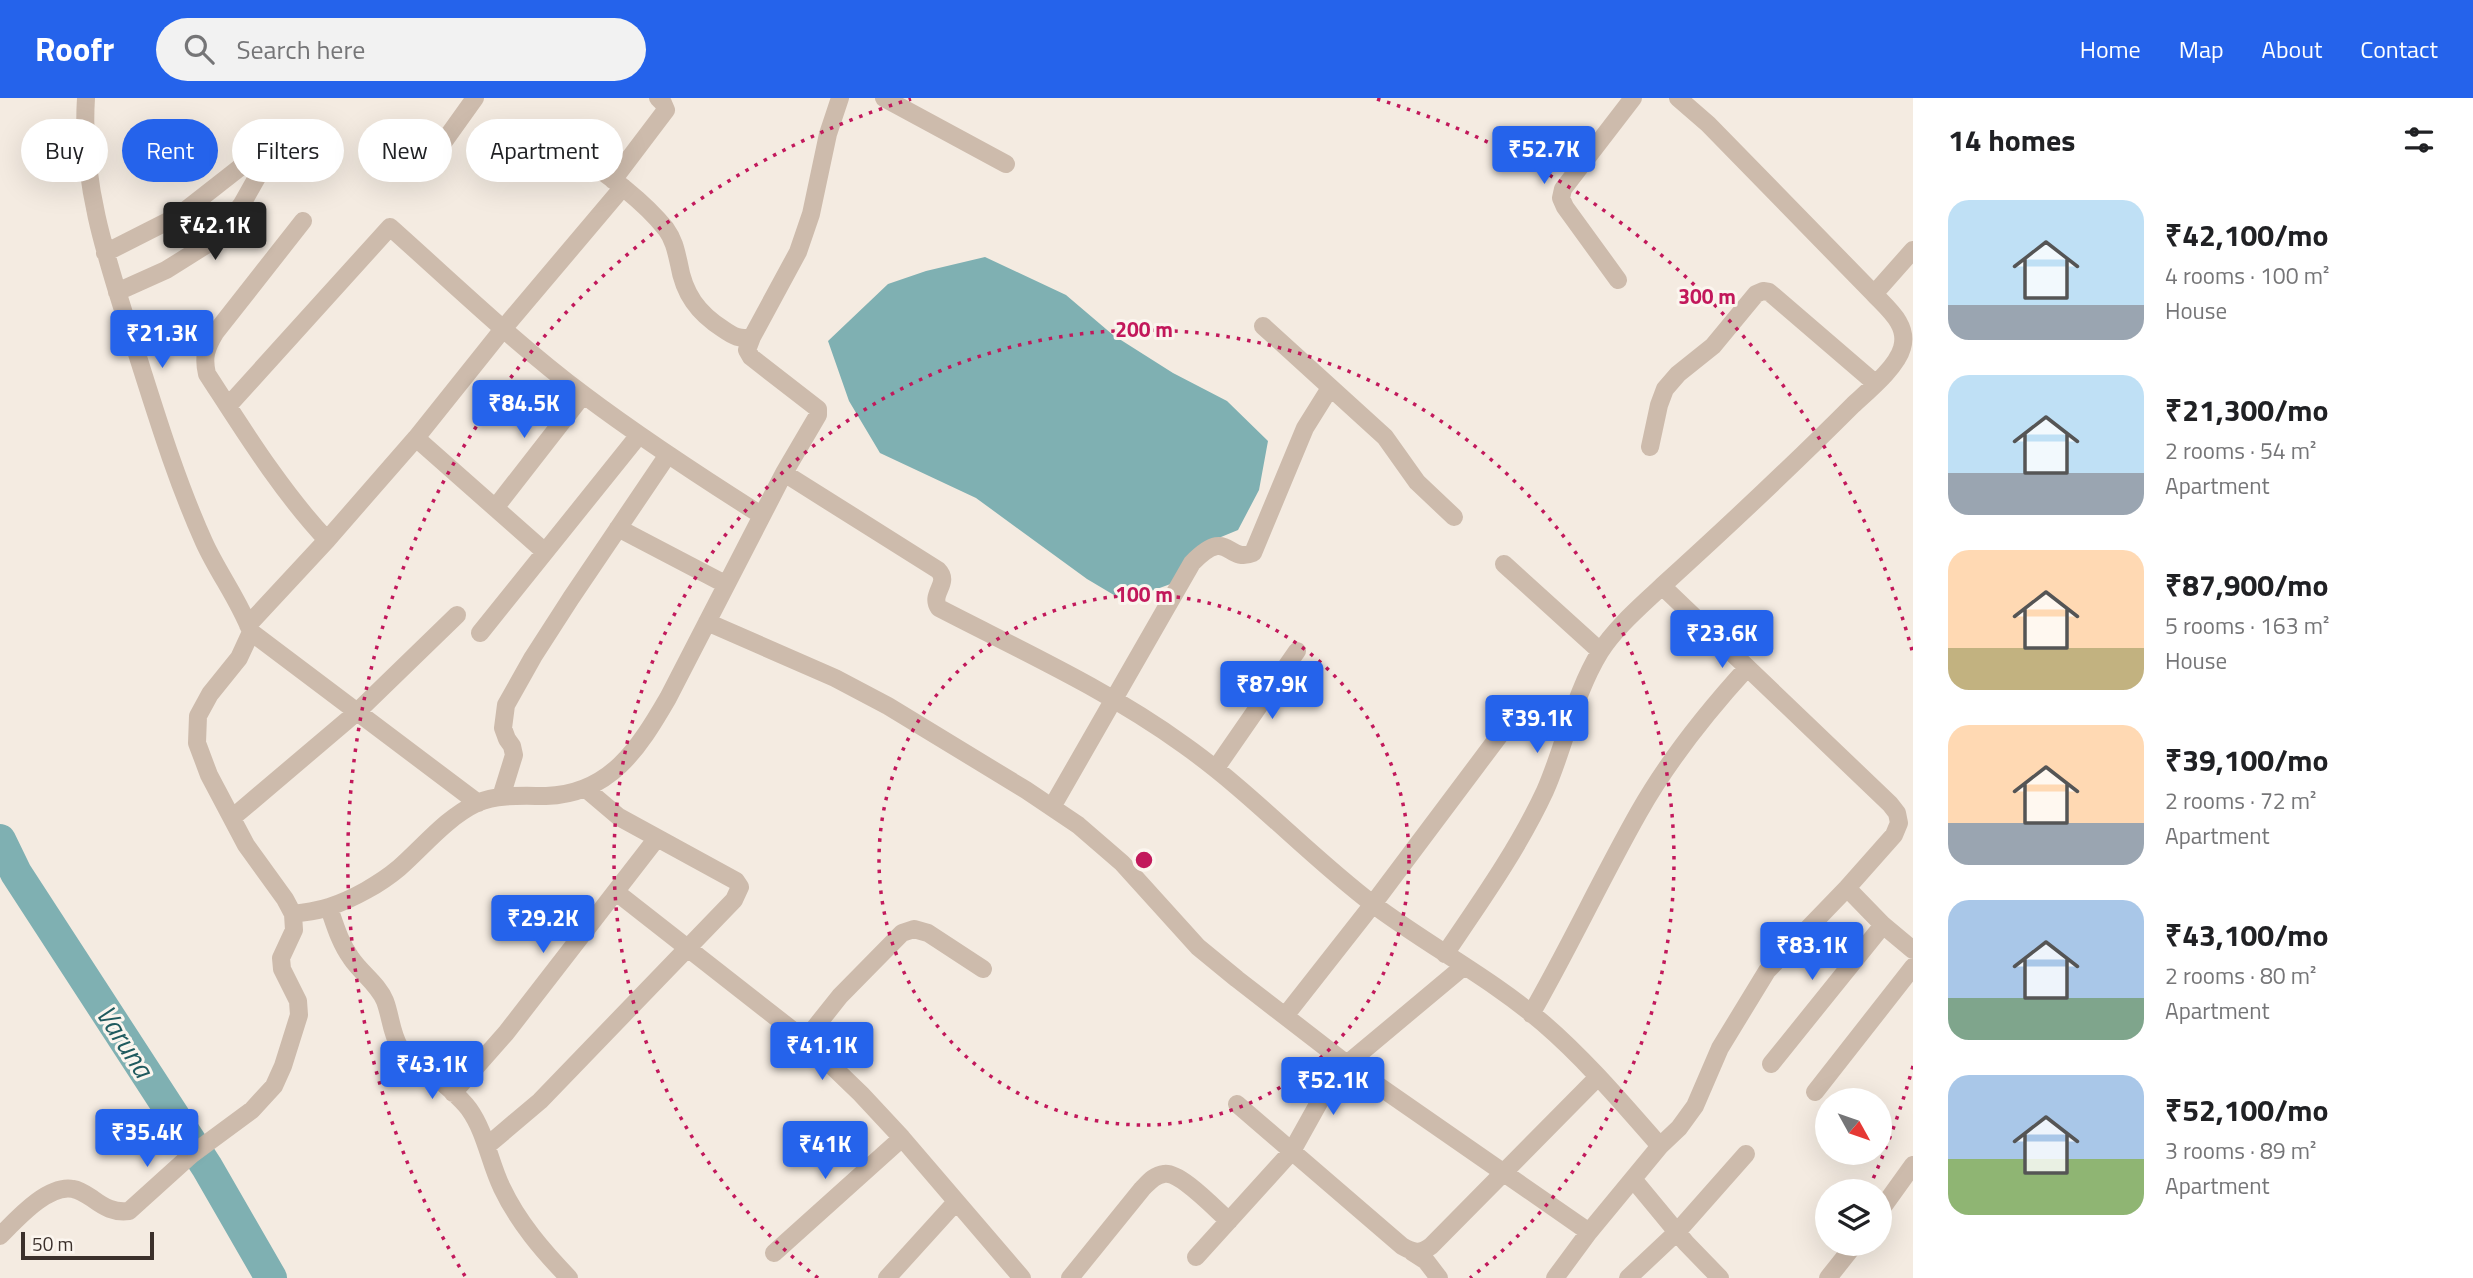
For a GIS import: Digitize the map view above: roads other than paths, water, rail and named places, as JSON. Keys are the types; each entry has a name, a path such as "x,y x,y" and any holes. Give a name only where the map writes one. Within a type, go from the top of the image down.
{"street":[{"path":"86,98 88,178 105,253 176,478 205,545 249,629 478,803"},
{"path":"452,130 475,98"},
{"path":"0,1236 39,1200 58,1189 75,1188 105,1207 129,1212 191,1155 252,1110 274,1086 299,1015 298,1000 282,969 281,958 294,930 293,914 246,845 209,775 197,743 198,716 210,694 239,658 249,629 416,438 618,183 666,110 657,98"},
{"path":"884,98 1006,164"},
{"path":"1618,280 1561,198 1563,189 1633,98"},
{"path":"293,914 329,908 375,885 391,874 426,841 478,803 501,797 558,795 586,789 611,774 649,731 761,515 818,415 818,409 751,357 747,351 798,252 811,214 837,99"},
{"path":"1444,954 1514,851 1545,789 1600,652 1627,619 1804,455 1893,365 1902,349 1904,333 1898,320 1683,100"},
{"path":"105,253 178,216 253,167 242,204 214,240 166,270 117,292"},
{"path":"618,183 666,230 676,246 684,285 695,307 706,318 736,338 752,337"},
{"path":"303,221 207,345 203,359 207,374 228,406 303,514 327,540"},
{"path":"228,406 390,227 503,330 583,395 667,456 761,515"},
{"path":"1874,294 1913,250"},
{"path":"1650,447 1665,389 1678,374 1713,346 1756,294 1763,291 1769,292 1875,383"},
{"path":"1263,326 1385,437 1417,482 1454,517"},
{"path":"1052,807 1192,563 1210,547 1221,545 1238,554 1253,553 1304,428 1330,388"},
{"path":"495,508 583,395"},
{"path":"480,633 639,435"},
{"path":"416,438 545,552"},
{"path":"501,797 514,755 503,728 506,705 533,657 667,456"},
{"path":"785,473 938,569 943,581 936,597 939,608 1115,699 1216,768 1373,904 1543,1023 1598,1077 1660,1146"},
{"path":"618,528 725,584"},
{"path":"1504,564 1600,652"},
{"path":"1555,1278 1589,1232 1695,1106 1720,1048 1767,971 1847,888 1894,835 1899,823 1897,813 1890,804 1662,586"},
{"path":"232,818 357,712 457,615"},
{"path":"707,622 835,678 888,706 1052,807 1078,825 1122,863 1198,947 1285,1016 1347,1064 1589,1232"},
{"path":"1216,768 1297,651"},
{"path":"1531,1014 1565,955 1639,811 1705,714 1747,668"},
{"path":"1285,1016 1499,736"},
{"path":"488,1145 540,1101 734,900 740,887 736,881 619,817 586,789"},
{"path":"453,1093 483,1062 657,838"},
{"path":"1847,888 1883,925 1913,950"},
{"path":"616,892 805,1040 902,1138 1022,1278"},
{"path":"329,908 341,941 351,958 385,1001 393,1036 400,1048 467,1106 478,1122 502,1188 519,1218 542,1250 569,1278"},
{"path":"1771,1064 1883,925"},
{"path":"805,1040 840,996 902,933 914,929 928,933 984,969"},
{"path":"1196,1257 1292,1151 1331,1081 1347,1064 1464,967"},
{"path":"1818,1088 1913,967"},
{"path":"1412,1252 1422,1252 1431,1246 1598,1077"},
{"path":"1237,1104 1426,1261 1439,1278"},
{"path":"774,1253 902,1138"},
{"path":"1628,1278 1677,1232 1746,1154"},
{"path":"1892,1194 1913,1165"},
{"path":"1070,1278 1142,1189 1156,1176 1167,1173 1179,1177 1229,1221"},
{"path":"1633,1179 1720,1278"},
{"path":"887,1278 956,1202"},
{"path":"1828,1278 1845,1256"}],"water":[{"path":"985,257 1066,295 1113,335 1173,373 1227,401 1268,441 1259,490 1238,530 1204,544 1176,582 1124,601 1087,579 976,498 880,453 849,401 828,341 888,284 926,271"}],"waterway":[{"name":"Varuna","path":"0,840 16,873 207,1167 271,1278"}]}
